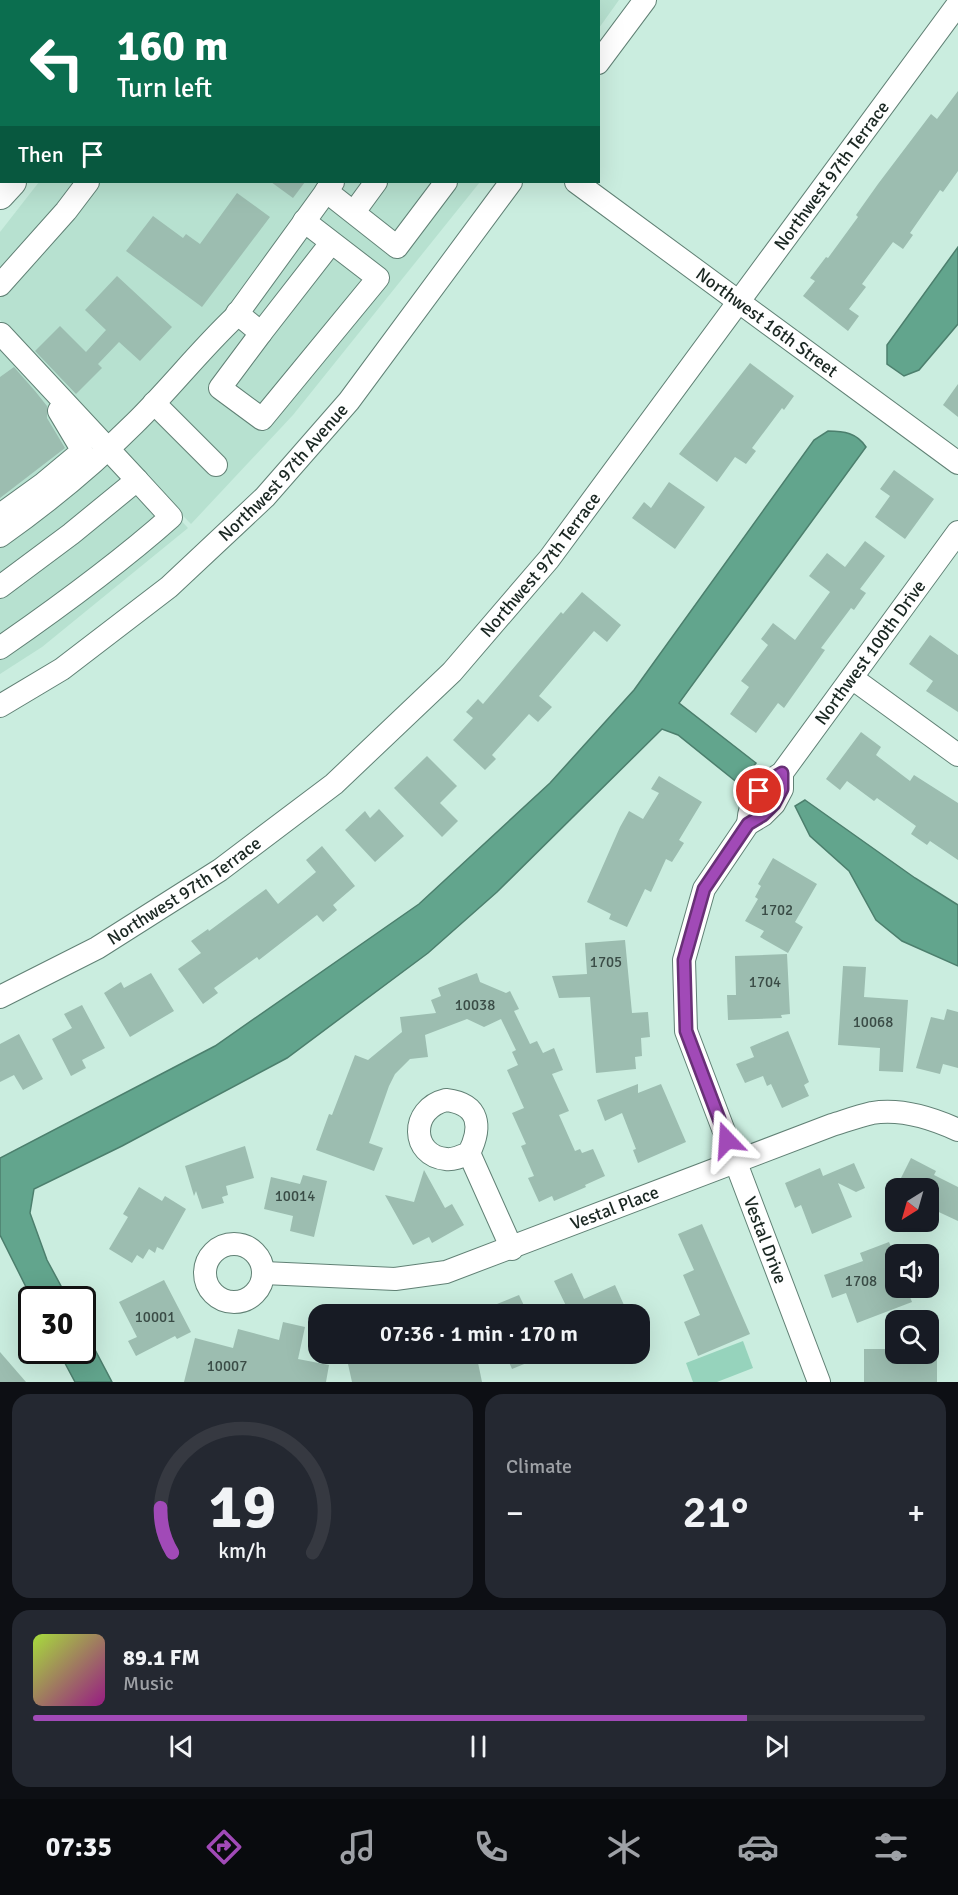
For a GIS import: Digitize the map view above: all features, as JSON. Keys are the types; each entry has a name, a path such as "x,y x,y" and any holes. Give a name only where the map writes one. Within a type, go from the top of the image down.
{"main road":[{"path":"0,195 11,183"}],"street":[{"path":"600,60 645,0"},
{"name":"Northwest 97th Terrace","path":"0,997 97,948 220,870 334,784 452,672 549,559 958,4"},
{"path":"0,285 66,211 87,183"},
{"path":"354,212 375,183"},
{"path":"0,536 74,480 154,404 237,313 329,186 354,212 398,247 446,183"},
{"name":"Northwest 97th Avenue","path":"0,706 63,669 169,587 265,497 349,401 510,183"},
{"name":"Northwest 16th Street","path":"577,183 958,463"},
{"path":"304,221 378,278 262,419 220,388 331,243"},
{"path":"237,313 261,333"},
{"path":"0,515 43,484 79,454 81,448 62,408 37,371 1,334"},
{"path":"154,404 216,465"},
{"path":"0,648 125,558 171,517 108,449 62,408"},
{"path":"0,587 71,534 137,480"},
{"name":"Northwest 100th Drive","path":"748,824 749,806 759,791 766,782 782,773 958,532"},
{"path":"852,678 958,755"},
{"name":"Vestal Drive","path":"748,824 704,889 684,960 686,1031 819,1382"},
{"name":"Vestal Place","path":"264,1273 395,1279 447,1272 832,1125 874,1113 909,1113 958,1130"},
{"path":"469,1153 512,1249"}],"shaded area":[{"path":"600,0 619,0 600,27"},
{"path":"38,183 479,183 293,415 191,524 73,402 0,320 0,232"},
{"path":"958,247 958,324 919,370 904,376 887,364 887,345"},
{"path":"0,322 106,441 188,528 42,647 0,674"},
{"path":"828,431 839,432 859,439 866,447 679,703 756,763 739,784 678,735 662,729 497,892 428,953 287,1058 122,1146 34,1189 30,1213 47,1260 61,1286 26,1286 0,1235 0,1158 215,1046 419,904 550,783 634,690 814,440"},
{"path":"805,800 915,878 958,905 958,966 902,941 876,920 849,871 810,836 795,806"},
{"path":"743,1341 753,1368 717,1382 693,1382 686,1363"},
{"path":"96,1352 112,1382 75,1382 65,1364 96,1364"}],"building":[{"path":"958,91 958,171 943,192 940,190 910,233 913,235 903,249 893,242 862,284 866,287 849,309 859,316 848,331 803,296 815,281 810,278 826,257 828,258 858,217 856,215 878,184 931,114 937,119"},
{"path":"272,183 304,183 293,198"},
{"path":"237,193 270,217 202,307 126,251 153,216 183,238 186,234 200,244"},
{"path":"117,276 172,327 140,361 119,342 98,364 102,368 76,394 35,351 60,326 86,352 106,330 85,310"},
{"path":"750,363 794,396 752,448 756,451 746,464 735,457 717,482 679,454"},
{"path":"14,367 47,406 47,418 65,448 0,498 0,377"},
{"path":"958,384 958,417 943,405"},
{"path":"894,470 934,499 905,539 875,517 890,496 880,489"},
{"path":"669,482 705,507 675,549 632,518 644,502 651,508"},
{"path":"865,541 885,556 860,589 866,593 854,610 851,608 821,648 825,650 784,708 778,703 756,733 730,714 749,687 741,681 768,645 761,639 773,623 795,640 830,592 809,576 827,553 845,567"},
{"path":"582,592 621,625 607,642 594,631 539,696 552,707 538,722 529,714 492,755 496,759 485,770 453,740 473,718 466,712 478,699 483,704 561,612 563,614"},
{"path":"930,635 958,655 958,712 926,691 933,681 909,664"},
{"path":"861,732 881,747 876,755 910,781 914,775 958,803 958,860 930,841 927,845 911,834 916,826 877,798 874,801 847,781 840,790 826,779"},
{"path":"427,756 457,786 440,803 458,821 442,837 394,788"},
{"path":"659,776 702,802 679,840 684,843 672,862 666,859 651,892 645,889 627,927 609,919 611,914 587,902 629,811 643,819 659,793 651,789"},
{"path":"379,809 404,836 375,862 345,830 365,811 370,818"},
{"path":"322,846 355,886 333,905 337,910 323,922 317,915 259,960 257,957 214,988 218,993 203,1004 178,969 201,953 191,941 208,929 209,931 266,889 278,904 316,872 306,860"},
{"path":"773,858 817,884 795,922 803,927 788,953 760,937 764,931 745,921 758,899 755,897 761,886 758,884"},
{"path":"625,940 632,1013 648,1012 650,1037 641,1038 642,1056 635,1057 636,1069 596,1073 590,997 559,998 552,976 587,974 585,943"},
{"path":"787,954 790,1014 781,1015 782,1018 728,1020 727,995 736,995 735,956"},
{"path":"843,966 866,967 864,997 908,1000 903,1072 879,1071 880,1048 838,1045"},
{"path":"151,973 174,1011 130,1037 104,993 121,982 124,988"},
{"path":"477,973 480,982 506,993 510,991 519,1009 514,1011 530,1044 537,1041 543,1053 554,1048 563,1070 552,1074 569,1111 559,1115 575,1151 580,1149 582,1153 593,1149 605,1176 554,1201 552,1196 539,1202 528,1178 534,1176 521,1146 526,1144 512,1113 524,1108 507,1070 518,1065 512,1052 516,1050 501,1019 484,1027 467,1019 425,1035 428,1057 410,1059 395,1074 389,1086 369,1143 383,1148 374,1171 316,1150 355,1055 368,1060 402,1032 400,1017 436,1013 431,1000 441,996 438,988"},
{"path":"82,1005 105,1048 82,1060 86,1068 71,1076 52,1039 72,1028 64,1014"},
{"path":"947,1009 958,1012 958,1068 943,1064 940,1074 916,1068 931,1017 944,1020"},
{"path":"788,1031 809,1082 804,1085 809,1096 782,1108 771,1084 767,1086 763,1076 745,1083 736,1064 754,1057 750,1047"},
{"path":"19,1034 43,1079 23,1090 14,1075 0,1082 0,1044"},
{"path":"638,1084 638,1093 661,1084 686,1142 638,1163 633,1150 636,1149 622,1113 605,1121 597,1100"},
{"path":"245,1146 254,1178 226,1186 228,1195 222,1197 224,1203 202,1209 196,1191 194,1196 185,1166"},
{"path":"911,1158 936,1171 934,1175 958,1187 958,1221 939,1212 939,1178 901,1178"},
{"path":"854,1163 865,1188 856,1192 838,1183 852,1217 812,1234 801,1205 795,1208 785,1183 820,1168 823,1176"},
{"path":"424,1170 445,1208 452,1204 464,1225 432,1243 429,1237 413,1245 385,1195 414,1202"},
{"path":"303,1175 327,1181 314,1237 290,1231 293,1216 264,1209 271,1177 300,1184"},
{"path":"139,1187 162,1201 165,1196 186,1209 163,1250 157,1247 155,1253 149,1249 143,1259 137,1255 132,1263 109,1249 128,1217 123,1214"},
{"path":"702,1224 750,1334 698,1356 684,1322 700,1315 683,1275 694,1270 678,1234"},
{"path":"889,1242 890,1244 885,1244 885,1298 910,1298 912,1302 885,1310 885,1312 857,1323 846,1293 832,1298 824,1275 863,1261 860,1253"},
{"path":"572,1273 584,1299 615,1285 624,1304 565,1304 554,1281"},
{"path":"164,1280 191,1332 177,1339 175,1336 136,1356 128,1341 137,1337 119,1302"},
{"path":"519,1295 523,1304 497,1304"},
{"path":"283,1322 305,1327 298,1359 308,1361 308,1364 329,1365 326,1382 184,1382 195,1338 233,1348 238,1329 279,1340"},
{"path":"864,1349 885,1349 885,1364 937,1364 937,1382 864,1382"},
{"path":"0,1352 26,1382 0,1382"},
{"path":"348,1364 478,1364 482,1382 352,1382"},
{"path":"510,1364 524,1364 512,1369"}],"route":[{"path":"727,1140 686,1031 684,960 704,889 748,824 763,815 774,804 782,789 782,773 766,782 759,791"}]}
